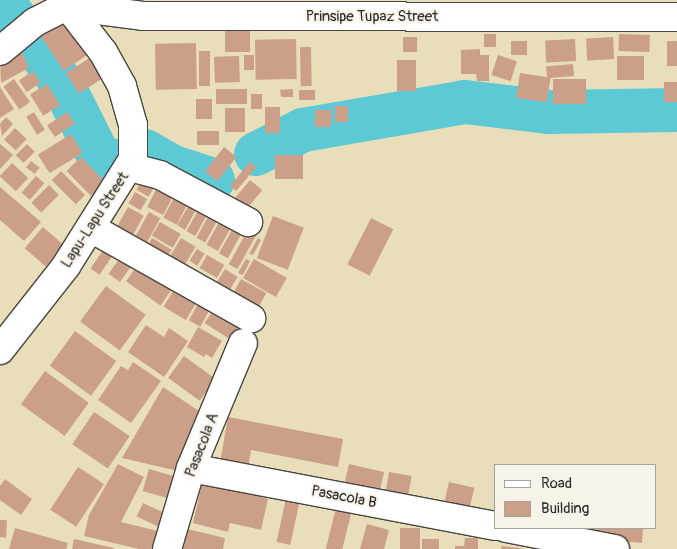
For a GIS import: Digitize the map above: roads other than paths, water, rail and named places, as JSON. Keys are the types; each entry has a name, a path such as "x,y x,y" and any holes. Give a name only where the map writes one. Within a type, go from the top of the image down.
{"street":[{"name":"Prinsipe Tupaz Street","path":"65,3 144,16 669,11"},
{"path":"12,40 48,13 65,3"},
{"name":"Lapu-Lapu Street","path":"0,350 92,228 130,167 134,150 133,125 122,86 103,52 65,3"},
{"path":"130,167 160,175 248,222"},
{"name":"Pasacola A","path":"92,228 247,331 191,468 167,549"},
{"name":"Pasacola B","path":"191,468 494,526"},
{"path":"511,529 615,549"}],"waterway":[{"path":"2,0 63,85 100,159 123,162"},
{"path":"256,154 303,130 465,102 549,112 677,110"},
{"path":"145,151 173,167 213,180"}]}
